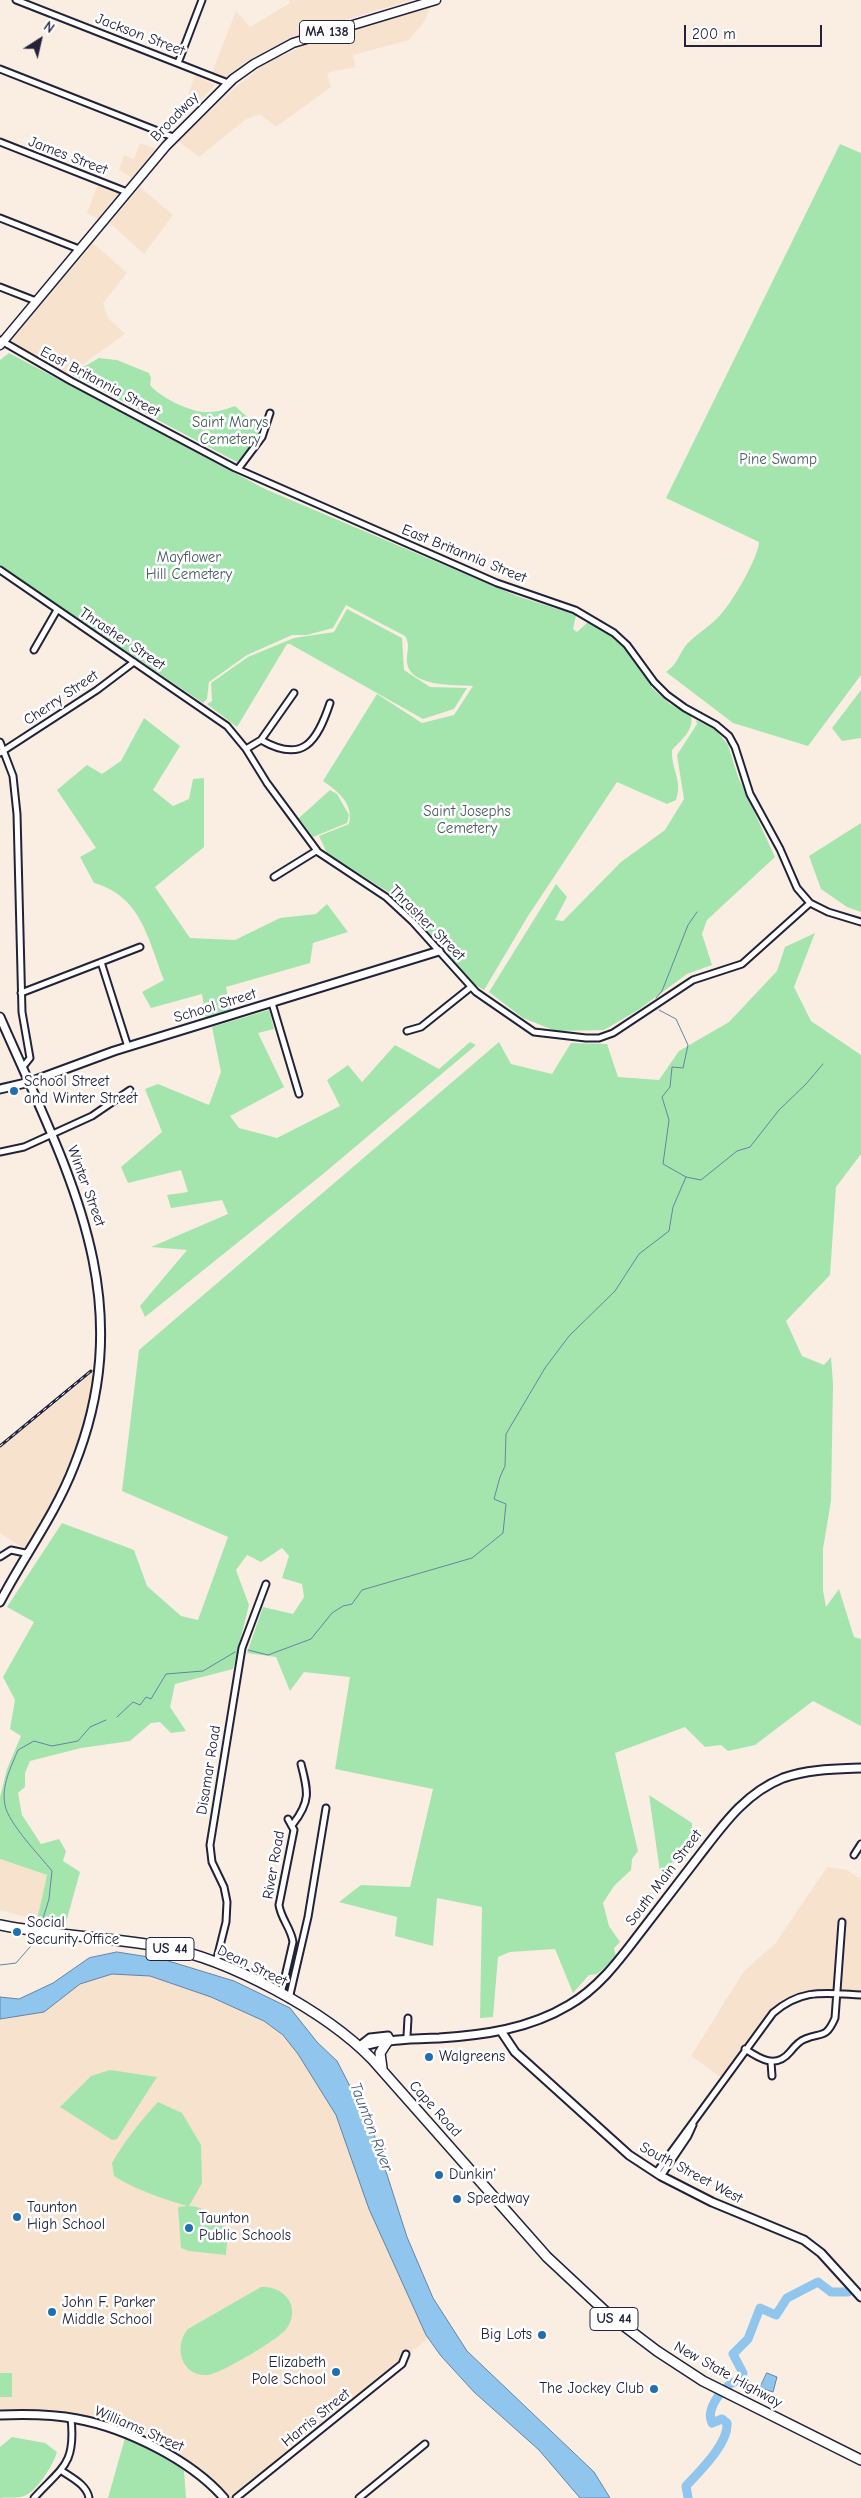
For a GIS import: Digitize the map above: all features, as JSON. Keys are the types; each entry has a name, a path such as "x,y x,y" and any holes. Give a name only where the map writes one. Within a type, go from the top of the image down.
{"highway":[{"name":"Dean Street","path":"0,1925 29,1931 162,1947 216,1962 285,1997 325,2021 360,2047"},
{"path":"386,2075 380,2056 384,2045 389,2039"},
{"name":"Cape Road","path":"360,2047 488,2190"},
{"name":"New State Highway","path":"488,2190 552,2262 600,2307 657,2351 729,2395 861,2460"}],"main road":[{"name":"Broadway","path":"1,342 173,137 228,83 254,64 293,43 436,0"}],"street":[{"name":"Jackson Street","path":"16,0 228,83"},
{"path":"31,6 34,0"},
{"path":"178,63 202,0"},
{"path":"0,69 173,137"},
{"name":"James Street","path":"0,142 127,192"},
{"path":"0,218 79,250"},
{"path":"0,287 36,301"},
{"name":"East Britannia Street","path":"1,342 238,470 497,583 575,610 614,633 627,645 654,682 667,695 685,708 716,725 729,736 735,747 750,794 780,849 797,888 810,903"},
{"path":"238,470 262,437 270,413"},
{"name":"Thrasher Street","path":"0,570 222,722 246,749 316,851 386,897 471,987 531,1031 559,1037 602,1037 621,1030 693,980 742,964 810,903"},
{"path":"34,650 58,610"},
{"name":"Cherry Street","path":"2,751 97,690 134,662"},
{"path":"246,749 261,740 294,693"},
{"path":"261,740 286,750 306,746 319,731 330,703"},
{"path":"0,742 13,776 17,814 22,1012 30,1058 28,1063 22,1068"},
{"path":"274,877 316,851"},
{"path":"810,903 828,912 861,922"},
{"path":"21,993 140,947"},
{"name":"School Street","path":"0,1089 30,1082 128,1047 439,951"},
{"path":"100,962 128,1047"},
{"path":"407,1032 421,1028 471,987"},
{"path":"272,1003 299,1094"},
{"name":"Winter Street","path":"0,1017 30,1082 77,1195 94,1254 100,1322 97,1375 90,1417 75,1465 55,1507 0,1602"},
{"path":"0,1152 24,1148 92,1116 130,1090"},
{"path":"0,1557 11,1550 29,1551"},
{"name":"Disamar Road","path":"216,1962 226,1922 227,1902 224,1887 212,1862 210,1845 242,1648 266,1584"},
{"name":"River Road","path":"292,1824 303,1808 307,1796 301,1764"},
{"name":"South Main Street","path":"501,2031 562,2010 596,1985 618,1962 721,1826 738,1807 756,1792 773,1783 801,1773 861,1768"},
{"path":"285,1997 308,1917 326,1808"},
{"name":"River Road","path":"285,1997 293,1942 290,1932 281,1917 279,1902 294,1830 288,1819"},
{"path":"854,1855 861,1844"},
{"path":"745,2049 764,2061 771,2062 787,2056 805,2038 822,2036 827,2032 835,2018 842,1922"},
{"path":"659,2174 688,2136 694,2123 770,2014 791,1999 812,1993 861,1995"},
{"path":"407,2036 408,2018"},
{"path":"360,2047 389,2039 428,2038 501,2031"},
{"name":"South Street West","path":"501,2031 515,2052 610,2140 659,2174 726,2209 807,2242 825,2257 861,2297"},
{"path":"360,2047 375,2036 428,2038"},
{"path":"771,2062 772,2076"},
{"name":"Harris Street","path":"236,2498 402,2364 406,2354"},
{"name":"Williams Street","path":"0,2415 71,2418 102,2426 168,2454 197,2472 224,2498"},
{"path":"34,2498 62,2471 69,2459 72,2430 71,2418"},
{"path":"359,2498 425,2444"},
{"path":"62,2471 80,2484 88,2493 89,2498"}],"shaded area":[{"path":"289,0 412,0 311,30 278,44 244,63 217,85 212,72 236,11 250,27 290,3"},
{"path":"431,6 424,22 409,40 353,55 355,67 327,73 331,87 276,127 260,114 245,120 199,157 178,141 236,87 266,63 306,45"},
{"path":"195,75 215,85 193,107 185,104"},
{"path":"140,143 156,149 132,178 119,170 124,155 134,159"},
{"path":"98,184 119,194 98,219 87,213"},
{"path":"140,187 173,215 144,254 110,223"},
{"path":"93,243 127,273 103,303 108,318 125,334 68,375 13,343 12,340"},
{"path":"95,1371 89,1405 77,1444 51,1505 25,1549 0,1533 0,1448"},
{"path":"0,1859 47,1875 37,1920 0,1910"},
{"path":"827,1867 847,1870 861,1879 861,2000 812,1997 779,2011 766,2025 729,2083 691,2056 744,1971 775,1944"},
{"name":"Taunton Public Schools","path":"110,1972 152,1974 200,1990 265,2018 294,2045 338,2115 430,2337 230,2497 196,2466 176,2453 125,2430 73,2415 0,2413 0,2016"}],"green space":[{"name":"Pine Swamp","path":"840,144 861,153 861,675 808,746 733,723 666,672 674,665 689,642 714,622 726,608 750,568 759,542 666,498"},
{"path":"9,353 265,489 517,596 576,615 573,629 577,632 588,622 608,631 617,638 632,656 652,684 651,687 670,704 691,715 689,730 672,750 678,781 676,800 667,804 617,782 528,916 484,990 472,983 449,955 446,945 438,942 393,895 327,853 319,836 349,824 349,810 344,799 323,781 377,694 422,723 454,715 473,686 445,685 416,677 410,671 407,663 408,646 405,636 346,605 333,628 307,635 292,635 247,655 209,682 207,699 203,703 0,566 0,360"},
{"name":"Saint Marys Cemetery","path":"99,358 117,360 149,373 151,378 150,385 155,390 169,400 185,407 209,412 235,406 263,431 257,442 237,462 71,374"},
{"path":"347,609 402,638 404,670 430,687 467,688 454,709 423,719 290,644 287,644 237,727 207,704 212,701 211,683 248,657 294,638 334,632"},
{"path":"861,690 861,738 842,741 832,728"},
{"path":"144,718 180,746 153,790 173,806 189,799 193,779 204,778 204,847 155,887 190,938 235,940 280,918 316,914 327,904 348,932 313,943 310,963 226,987 231,1010 206,1018 202,994 151,1008 142,992 164,980 141,921 123,898 110,889 94,883 80,857 96,848 57,790 87,765 102,774 121,761"},
{"path":"696,720 716,730 728,745 738,777 775,857 707,920 702,934 712,965 687,974 638,1010 604,1030 556,1031 523,1018 489,992 556,884 567,897 555,920 563,921 621,862 665,830 684,799 677,755 697,724"},
{"path":"330,790 337,794 349,815 347,823 313,837 299,818"},
{"path":"861,823 861,912 847,907 821,889 809,856"},
{"path":"815,933 794,987 811,1021 861,1055 861,1154 836,1187 830,1275 786,1321 802,1356 824,1365 831,1357 833,1384 831,1501 823,1549 823,1590 826,1607 839,1589 854,1637 861,1639 861,1726 813,1701 755,1745 728,1751 721,1745 705,1747 685,1727 615,1753 638,1851 632,1859 631,1870 614,1886 603,1903 609,1926 620,1942 614,1948 616,1958 597,1974 589,1975 573,1993 555,1949 510,1952 498,1957 493,2017 480,2018 482,1907 437,1898 433,1946 395,1936 397,1917 339,1902 361,1885 410,1887 433,1789 335,1769 350,1677 304,1672 290,1691 276,1657 247,1653 263,1607 293,1614 304,1597 302,1584 282,1578 289,1556 282,1548 261,1562 247,1555 236,1570 249,1605 233,1669 175,1684 170,1707 186,1731 171,1733 160,1722 151,1723 130,1741 81,1748 30,1761 25,1773 25,1787 18,1793 22,1815 41,1844 59,1839 66,1851 63,1861 80,1872 65,1926 37,1920 47,1875 0,1859 0,1797 7,1769 21,1736 10,1729 15,1700 3,1677 34,1622 7,1607 62,1523 134,1550 147,1586 181,1616 198,1620 228,1537 122,1491 139,1350 499,1042 511,1064 552,1074 571,1043 607,1044 618,1077 659,1080 679,1051 729,1022 777,971 785,947"},
{"path":"269,1010 274,1029 258,1033 284,1087 230,1116 239,1128 277,1138 340,1106 327,1080 348,1065 362,1082 395,1045 439,1069 470,1042 476,1045 323,1174 145,1317 140,1306 187,1250 151,1247 228,1214 222,1200 171,1208 167,1195 188,1192 181,1170 128,1183 121,1167 162,1132 145,1089 158,1084 209,1105 221,1072 212,1027"},
{"path":"649,1795 692,1823 692,1848 660,1872"},
{"path":"110,2070 157,2077 117,2139 112,2140 60,2107 91,2076"},
{"path":"158,2102 182,2113 201,2145 202,2183 189,2206 207,2211 222,2224 227,2235 226,2255 189,2251 181,2248 178,2207 187,2206 140,2190 114,2176 112,2163 133,2131"},
{"path":"261,2287 270,2287 278,2290 290,2302 292,2316 287,2328 263,2347 225,2369 208,2375 191,2371 182,2359 181,2352 183,2336 188,2329"},
{"path":"0,2373 12,2373 12,2397 0,2397"},
{"path":"12,2437 45,2443 57,2452 47,2472 32,2491 20,2497 0,2498 0,2447"},
{"path":"125,2438 160,2455 184,2470 186,2498 108,2498"}],"water":[{"path":"117,1952 162,1959 234,1981 290,2008 317,2042 337,2061 373,2131 407,2237 433,2298 467,2351 594,2472 610,2498 580,2498 539,2450 474,2392 441,2356 426,2335 369,2209 336,2115 298,2054 283,2035 264,2021 211,1997 150,1976 112,1974 80,1984 44,2012 0,2019 0,1997 19,1999 53,1983 89,1958"},
{"path":"767,2373 777,2377 773,2392 760,2388"}],"waterway":[{"path":"656,998 662,991 688,925 697,912"},
{"path":"659,1010 676,1019 688,1045 683,1068 672,1067 670,1087 662,1097 669,1120 663,1164 686,1177"},
{"path":"248,1650 268,1655 311,1639 332,1613 343,1606 352,1604 362,1590 472,1558 503,1533 506,1504 494,1499 505,1466 506,1434 545,1368 569,1336 615,1291 639,1254 669,1231 673,1207 686,1177 701,1180 737,1151 750,1147 779,1110 806,1084 823,1064"},
{"path":"117,1717 133,1702 140,1705 146,1697 151,1699 166,1674 203,1671 235,1652"},
{"path":"41,1925 49,1899 52,1871 18,1830 7,1812 4,1798 7,1777 18,1750 34,1741 52,1746 78,1741 90,1727 106,1720"},
{"path":"0,1965 16,1963 37,1939"},
{"path":"688,2498 686,2486 712,2457 723,2439 727,2423 722,2419 712,2423 712,2408 724,2389 731,2383 742,2379 743,2373 733,2354 748,2339 760,2308 776,2315 787,2298 818,2282 831,2292 848,2292"}],"railway":[{"path":"0,1446 91,1371"}],"place":[{"name":"School Street and Winter Street","path":"14,1091"},
{"name":"Social Security Office","path":"17,1932"},
{"name":"Walgreens","path":"429,2057"},
{"name":"Dunkin'","path":"439,2175"},
{"name":"Speedway","path":"457,2199"},
{"name":"Taunton High School","path":"17,2217"},
{"name":"Taunton Public Schools","path":"189,2228"},
{"name":"John F. Parker Middle School","path":"52,2312"},
{"name":"Big Lots","path":"542,2335"},
{"name":"Elizabeth Pole School","path":"336,2372"},
{"name":"The Jockey Club","path":"654,2389"}],"park label":[{"name":"Mayflower Hill Cemetery","path":"189,566"},
{"name":"Saint Josephs Cemetery","path":"467,820"}],"water label":[{"name":"Taunton River","path":"371,2127"}]}
